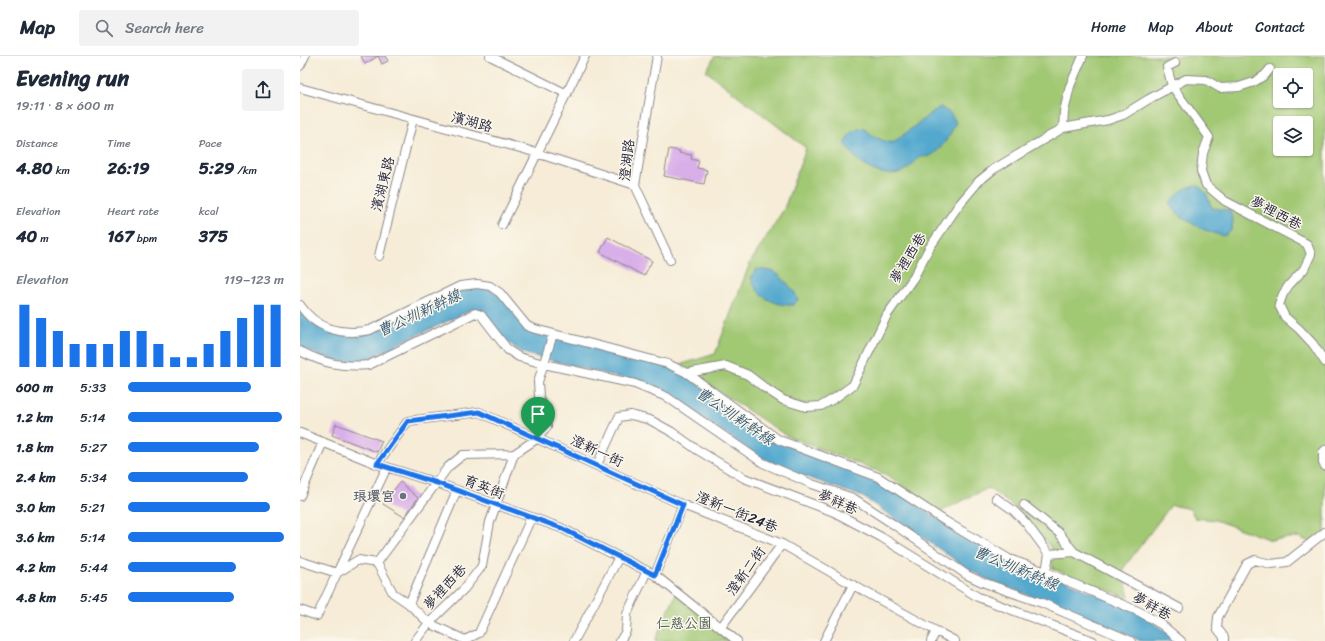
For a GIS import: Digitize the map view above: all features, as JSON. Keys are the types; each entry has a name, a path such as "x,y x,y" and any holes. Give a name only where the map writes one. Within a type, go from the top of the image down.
{"street":[{"path":"300,66 305,56"},
{"path":"490,56 567,94"},
{"path":"502,224 585,56"},
{"name":"澄湖路","path":"657,56 635,185 670,260"},
{"path":"1063,128 1064,112 1070,86 1083,56"},
{"name":"夢裡西巷","path":"1175,63 1167,67 1172,86 1209,137 1203,153 1201,171 1206,185 1226,201 1308,244 1311,254 1304,269 1283,294 1279,305 1285,317 1313,344 1325,362"},
{"name":"夢裡西巷","path":"687,373 726,366 748,375 783,400 806,407 821,406 853,385 887,316 914,277 928,250 944,225 975,186 994,169 1063,128 1108,120 1123,115 1186,79 1206,80 1220,88 1240,87 1254,82 1265,75 1270,69"},
{"name":"濱湖路","path":"300,88 537,154 635,185"},
{"name":"濱湖東路","path":"379,256 413,119"},
{"name":"夢祥巷","path":"300,305 309,317 319,324 338,331 357,333 370,330 460,286 477,284 490,286 500,293 527,326 668,364 687,373 779,440 878,477 945,521 1009,559 1046,572 1140,612 1162,624 1181,641"},
{"path":"300,351 333,364 354,366 369,365 475,313 481,315 508,350 519,357 635,384 667,397 763,463 812,484 853,498 967,575 982,582 1042,603 1131,641"},
{"path":"377,563 448,467 462,455 514,454 538,438 547,427 544,409 538,397 538,382 553,334"},
{"name":"澄新一街","path":"377,464 408,421 479,412 683,505"},
{"name":"夢祥巷","path":"597,465 619,417 631,415 650,420 672,432 696,450 744,478 834,512 874,533 978,597 1093,641"},
{"name":"育英街","path":"300,433 377,464 437,483 561,528 655,575 737,641"},
{"path":"300,496 323,442"},
{"path":"1325,450 1323,452 1322,463 1325,466"},
{"name":"夢裡西巷","path":"415,641 429,623 464,589 482,566 490,522 514,454"},
{"path":"300,610 317,616 387,467"},
{"name":"夢裡西巷","path":"457,490 410,604 429,623 465,640 479,633 530,518"},
{"path":"996,498 1013,510 1022,519 1049,554 1046,572"},
{"path":"655,575 683,505"},
{"name":"澄新一街24巷","path":"683,505 782,544"},
{"path":"1024,505 1059,533 1074,552 1180,608"},
{"path":"1224,641 1224,637 1217,628 1218,617 1248,564 1255,560 1271,564 1287,562 1325,532"},
{"name":"澄新二街","path":"721,628 782,544 955,641"},
{"path":"1049,554 1074,552"},
{"path":"574,641 619,557"},
{"path":"300,561 337,573 358,560 377,563"},
{"path":"377,563 393,593 410,604"},
{"path":"620,641 626,631 627,614 647,571"},
{"path":"824,641 853,585"},
{"path":"931,641 936,631"}],"green space":[{"path":"715,56 1325,56 1325,537 1315,545 1299,537 1271,540 1215,520 1195,518 1190,509 1171,505 1123,569 1129,598 1053,569 1051,548 1023,513 988,488 940,512 885,474 787,436 679,365 715,354 750,263 784,209 806,148 706,71"},
{"name":"仁慈公園","path":"677,592 738,641 655,641"}],"water":[{"path":"940,107 950,113 956,122 949,136 938,150 930,156 921,157 902,172 885,174 876,172 855,157 845,143 852,132 864,128 877,138 892,143"},
{"path":"1198,185 1206,193 1212,208 1229,210 1233,218 1232,230 1224,236 1201,228 1187,220 1169,204 1182,191 1189,187"},
{"path":"757,269 772,271 779,275 794,291 798,300 793,305 786,305 779,304 766,298 756,289 753,283 751,276"},
{"name":"曹公圳新幹線","path":"461,288 489,288 498,294 529,328 665,365 687,376 771,438 877,478 971,540 1140,613 1178,641 1141,641 1117,630 984,578 863,497 790,471 758,456 668,393 653,386 526,354 501,336 481,311 473,309 406,340 380,354 359,361 338,361 318,355 300,346 300,308 310,322 338,334 353,337 368,334"}],"building":[{"path":"361,56 378,56 365,64"},
{"path":"378,56 385,56 388,61 382,64"},
{"path":"669,149 680,151 679,153 692,155 691,159 699,161 697,168 707,170 704,184 664,176"},
{"path":"608,237 652,261 644,276 600,252"},
{"path":"336,424 382,441 377,452 332,435"},
{"name":"琅環宮","path":"400,482 418,498 404,517 383,504"}],"place":[{"name":"琅環宮","path":"403,496"}],"route":[{"path":"479,412 538,438 683,505 655,575 561,528 437,483 377,464 408,421 479,412"}]}
